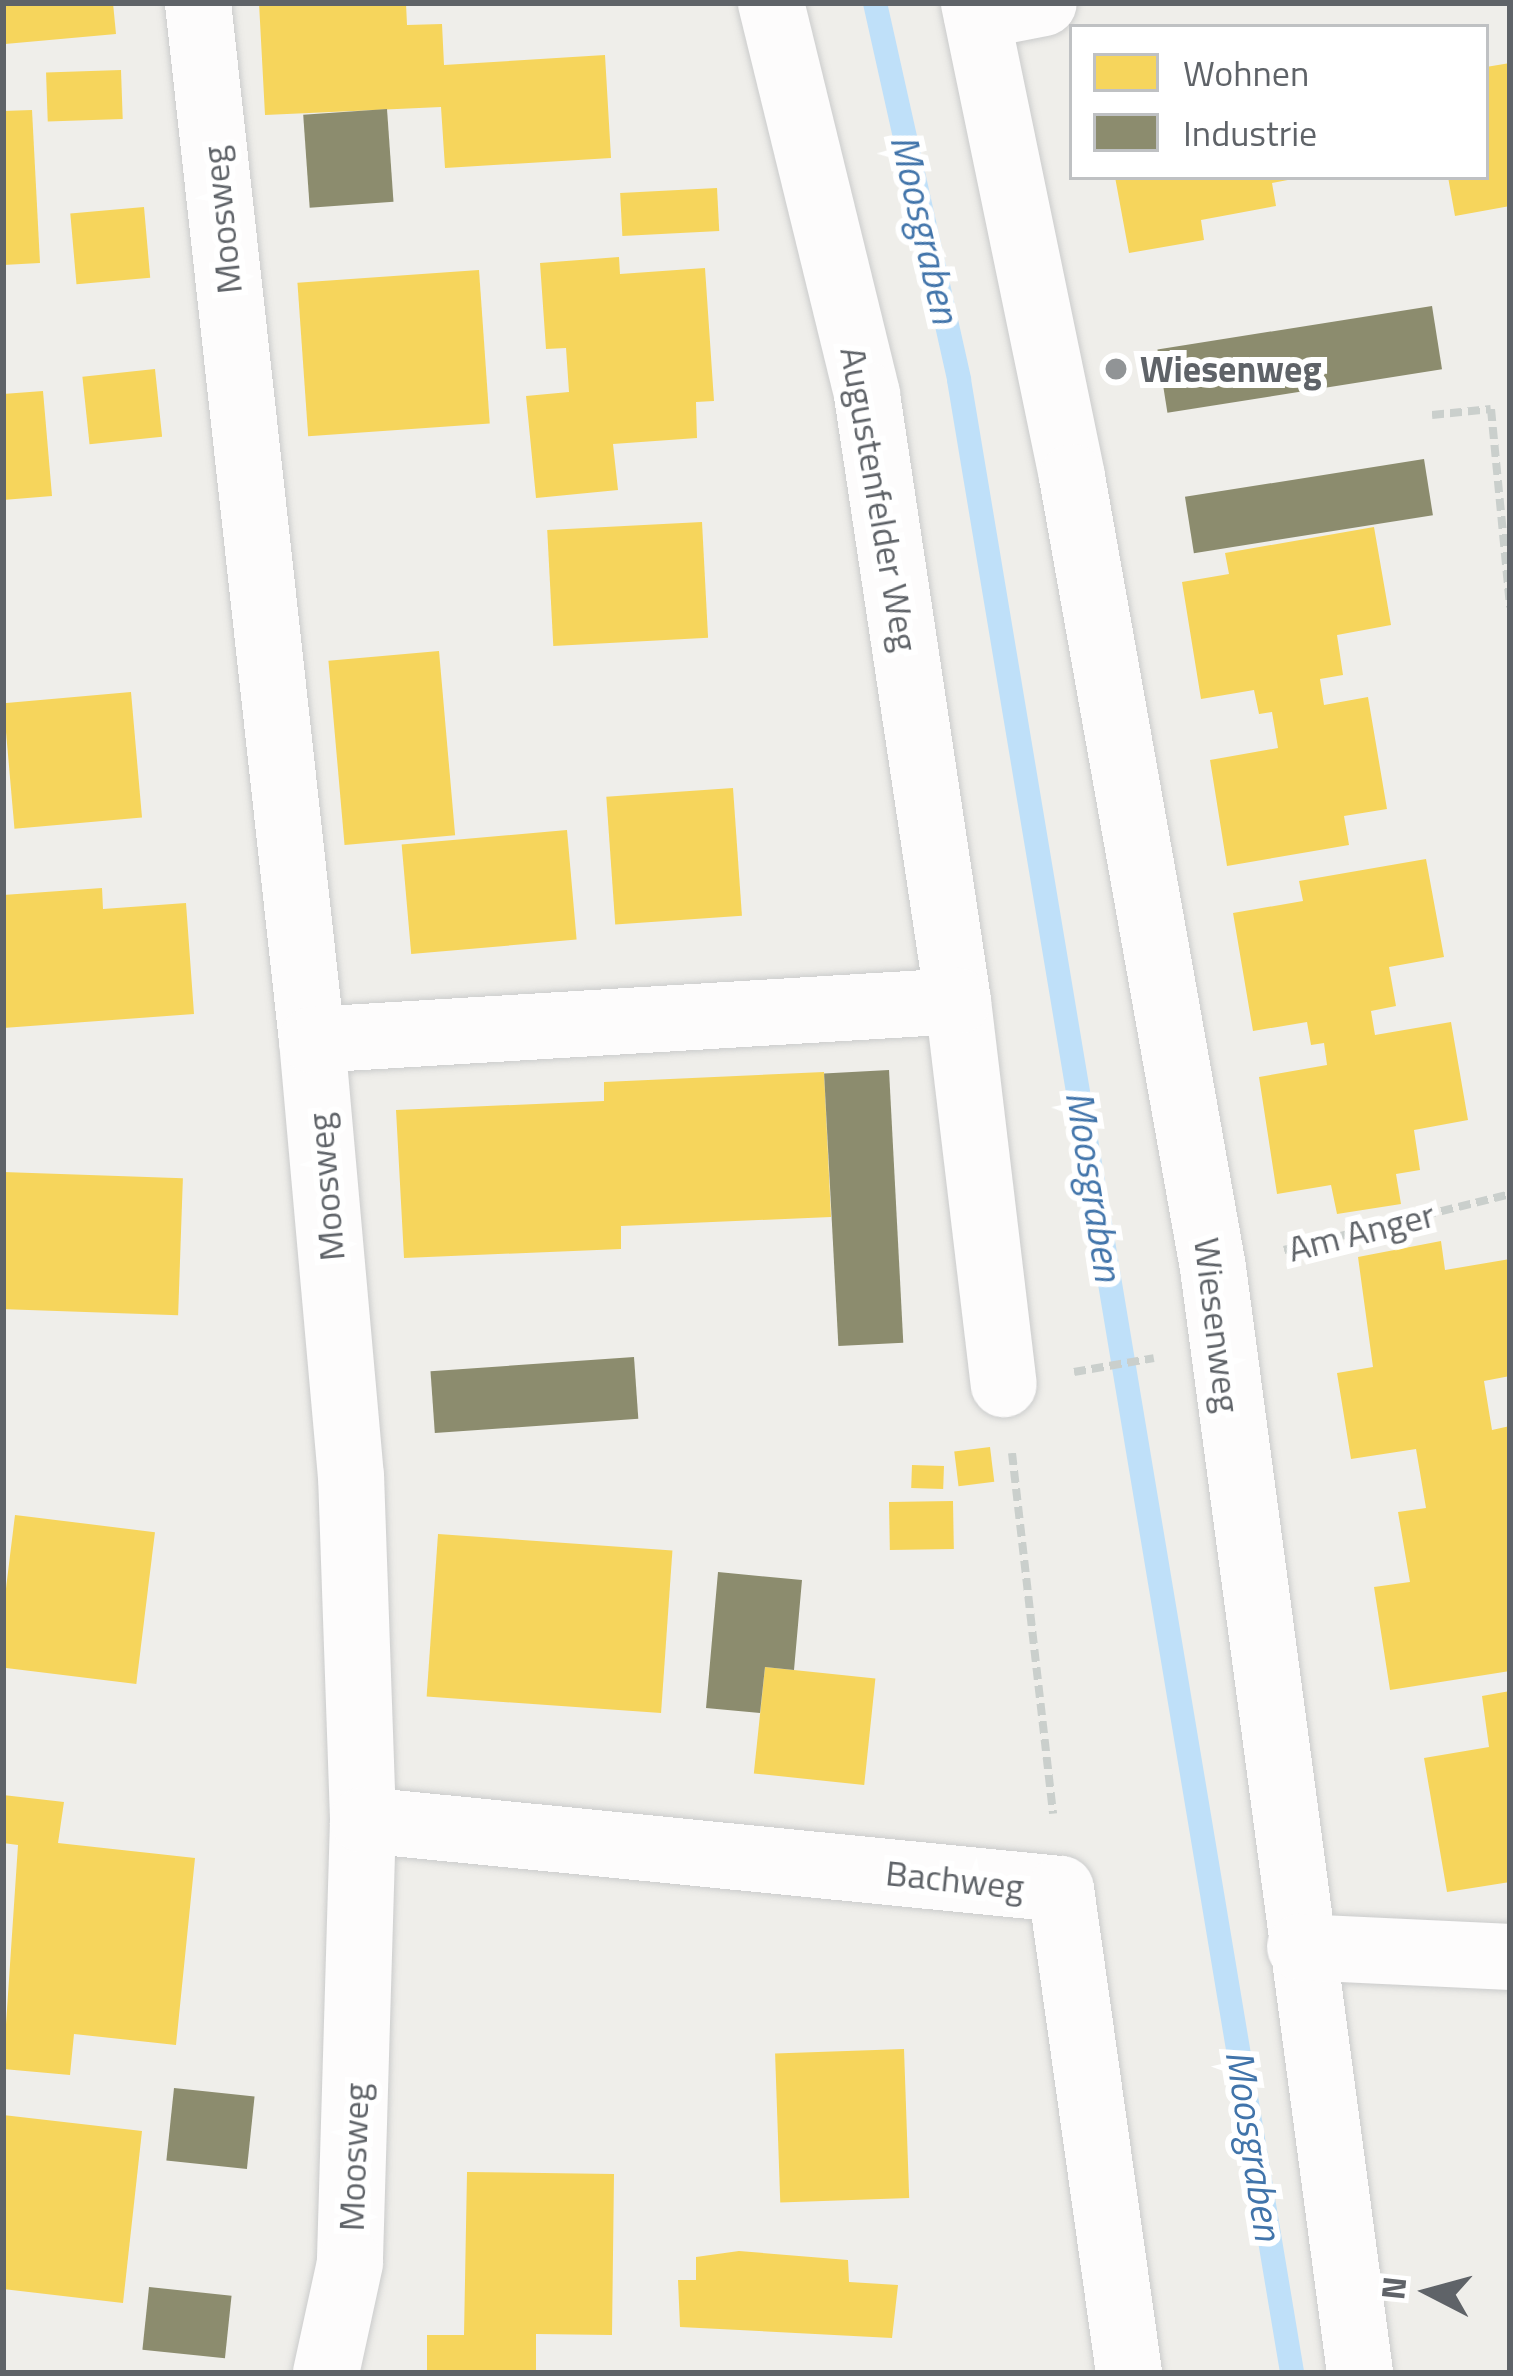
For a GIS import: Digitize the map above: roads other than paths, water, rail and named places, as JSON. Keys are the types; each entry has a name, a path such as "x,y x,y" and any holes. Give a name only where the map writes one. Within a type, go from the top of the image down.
{"street":[{"name":"Moosweg","path":"198,3 312,1040 351,1475 363,1820 350,2263 326,2373"},
{"name":"Augustenfelder Weg","path":"772,3 867,395 958,1001 1004,1384"},
{"path":"975,10 1044,3"},
{"name":"Wiesenweg","path":"975,10 1072,477 1213,1268 1360,2373"},
{"path":"312,1040 958,1001"},
{"name":"Bachweg","path":"363,1820 1061,1889 1129,2373"},
{"path":"1300,1947 1510,1957"}],"waterway":[{"name":"Moosgraben","path":"875,3 959,380 1292,2373"}],"place":[{"name":"Wiesenweg","path":"1116,369"}]}
